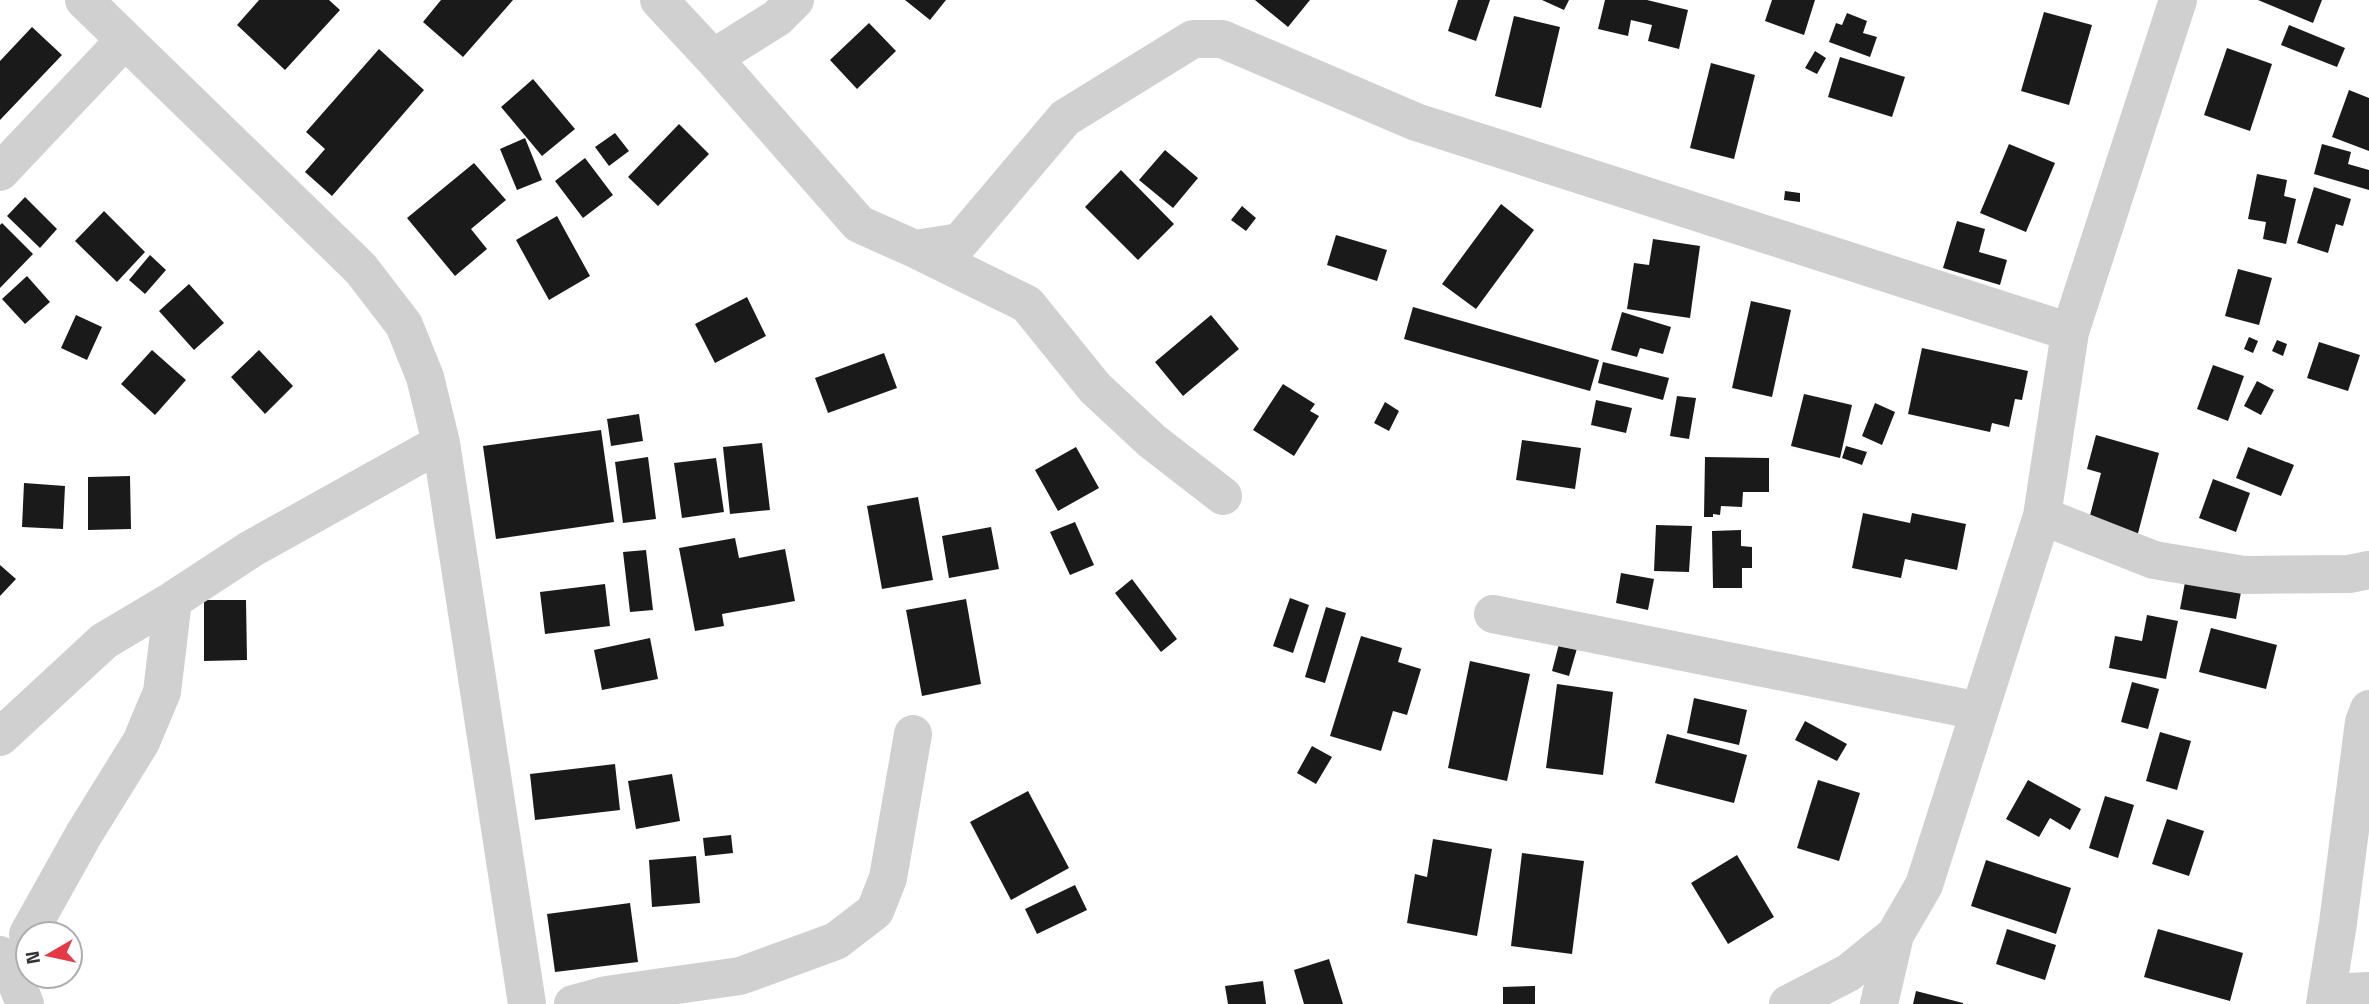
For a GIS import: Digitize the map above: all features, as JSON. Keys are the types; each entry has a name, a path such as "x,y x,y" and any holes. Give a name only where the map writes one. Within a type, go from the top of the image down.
{"street":[{"path":"659,0 859,224 1027,304 1095,388 1152,441 1223,496"},
{"path":"713,58 777,18 795,0"},
{"path":"1880,1004 1895,935 1924,886 2042,516 2070,331 2178,0"},
{"path":"96,4 124,41 361,269 404,325 425,377 441,443 527,1004"},
{"path":"915,249 960,242 1065,118 1193,39 1222,39 1416,122 2070,331"},
{"path":"0,172 124,41"},
{"path":"0,737 104,641 251,549 441,443"},
{"path":"2042,516 2154,560 2231,573 2348,574 2369,570"},
{"path":"33,920 141,742 162,692 173,600"},
{"path":"1493,614 1979,711"},
{"path":"2369,709 2364,722 2326,998 2369,991"},
{"path":"573,1004 606,995 740,976 836,941 875,911 888,878 913,734"},
{"path":"1788,1004 1848,973 1895,935"}],"building":[{"path":"259,0 329,0 340,10 285,70 237,25"},
{"path":"441,0 513,0 463,57 423,22"},
{"path":"905,0 946,0 930,20"},
{"path":"1255,0 1310,0 1288,27"},
{"path":"1458,0 1490,0 1476,41 1448,31"},
{"path":"1542,0 1569,0 1564,10"},
{"path":"1605,0 1647,0 1688,10 1679,49 1648,41 1652,25 1631,20 1628,36 1598,29"},
{"path":"1772,0 1815,0 1804,35 1765,21"},
{"path":"2258,0 2322,0 2313,23"},
{"path":"2044,12 2092,25 2069,105 2021,91"},
{"path":"1847,13 1867,21 1863,33 1877,37 1870,57 1829,42 1836,23 1842,25"},
{"path":"1514,16 1560,27 1541,108 1495,96"},
{"path":"869,23 896,51 857,89 830,60"},
{"path":"2289,25 2345,48 2337,67 2281,45"},
{"path":"32,27 62,55 0,120 0,61"},
{"path":"2227,48 2272,64 2250,131 2204,115"},
{"path":"379,49 424,90 332,196 305,172 325,149 306,132"},
{"path":"1815,51 1826,58 1817,74 1805,68"},
{"path":"1840,57 1905,77 1892,117 1828,97"},
{"path":"1711,63 1755,75 1734,159 1690,148"},
{"path":"533,79 575,129 542,156 501,107"},
{"path":"2349,90 2369,98 2369,151 2332,137"},
{"path":"679,124 709,154 658,206 628,177"},
{"path":"615,133 629,151 609,166 595,147"},
{"path":"525,138 542,180 517,190 500,149"},
{"path":"2009,144 2055,163 2026,232 1980,213"},
{"path":"2322,144 2351,152 2348,164 2369,170 2369,190 2314,174"},
{"path":"1165,150 1198,178 1173,208 1139,180"},
{"path":"585,158 613,195 583,218 555,181"},
{"path":"474,163 506,200 471,229 487,249 455,276 407,218"},
{"path":"1121,170 1174,224 1138,260 1085,207"},
{"path":"2257,174 2287,180 2284,196 2296,199 2286,244 2263,239 2266,222 2248,219"},
{"path":"2314,187 2351,199 2343,226 2336,224 2328,253 2297,243"},
{"path":"1785,191 1800,193 1800,202 1784,200"},
{"path":"25,197 57,229 40,248 7,216"},
{"path":"1501,204 1534,230 1476,309 1442,284"},
{"path":"1242,206 1256,218 1246,231 1231,220"},
{"path":"104,211 145,252 117,282 75,241"},
{"path":"557,216 590,276 549,300 516,240"},
{"path":"1957,221 1985,229 1979,252 2007,260 2000,285 1943,268"},
{"path":"2,223 33,254 0,288 0,225"},
{"path":"1336,235 1387,250 1377,281 1327,265"},
{"path":"1653,239 1700,246 1690,318 1627,309 1634,263 1649,265"},
{"path":"150,255 166,270 145,294 129,280"},
{"path":"2238,269 2272,278 2259,325 2225,316"},
{"path":"27,276 50,302 25,324 2,299"},
{"path":"189,284 224,323 194,350 159,311"},
{"path":"747,297 766,336 715,363 695,324"},
{"path":"1751,301 1791,310 1772,397 1732,388"},
{"path":"1413,307 1599,360 1590,391 1404,339"},
{"path":"1622,312 1671,327 1663,354 1640,348 1637,357 1611,350"},
{"path":"76,315 102,327 87,360 61,348"},
{"path":"1211,315 1239,349 1183,396 1155,362"},
{"path":"2249,337 2258,341 2253,353 2244,349"},
{"path":"2277,340 2287,344 2283,356 2272,351"},
{"path":"2319,342 2360,355 2348,391 2307,378"},
{"path":"1922,348 2028,371 2022,400 2015,399 2009,427 1992,423 1990,432 1908,414"},
{"path":"152,350 186,380 155,415 121,384"},
{"path":"259,350 293,386 265,414 231,377"},
{"path":"884,353 897,388 828,413 815,378"},
{"path":"1603,362 1669,378 1663,400 1598,383"},
{"path":"2213,365 2244,376 2228,421 2197,409"},
{"path":"2257,381 2274,390 2261,415 2244,406"},
{"path":"1283,384 1315,404 1310,411 1319,416 1294,456 1253,430"},
{"path":"1804,394 1852,405 1840,458 1791,446"},
{"path":"1677,396 1696,398 1689,439 1670,436"},
{"path":"1596,400 1632,408 1626,433 1591,425"},
{"path":"1385,402 1399,411 1389,431 1374,423"},
{"path":"1875,403 1895,412 1882,445 1862,436"},
{"path":"639,414 643,441 611,446 607,419"},
{"path":"601,430 614,522 496,539 483,446"},
{"path":"2096,435 2159,453 2136,541 2087,527 2101,473 2087,469"},
{"path":"1522,440 1581,448 1575,489 1516,480"},
{"path":"762,443 770,510 730,514 723,447"},
{"path":"1846,446 1867,452 1862,465 1842,458"},
{"path":"1076,447 1099,488 1058,511 1035,470"},
{"path":"2248,447 2294,465 2281,496 2236,478"},
{"path":"648,457 656,519 623,523 615,462"},
{"path":"1705,457 1769,458 1769,492 1743,492 1742,507 1721,506 1720,515 1704,517"},
{"path":"716,458 724,512 682,518 674,463"},
{"path":"130,476 131,529 88,530 88,477"},
{"path":"2213,479 2250,493 2236,532 2199,518"},
{"path":"24,483 65,486 63,529 22,527"},
{"path":"918,497 933,580 882,589 867,506"},
{"path":"1863,513 1910,523 1912,513 1966,524 1957,570 1905,559 1901,578 1852,568"},
{"path":"1075,522 1094,565 1070,575 1050,532"},
{"path":"1656,525 1692,526 1689,572 1654,571"},
{"path":"991,527 999,569 949,578 942,536"},
{"path":"1741,530 1741,546 1752,547 1752,568 1742,568 1742,588 1713,588 1712,531"},
{"path":"735,538 739,558 785,549 795,601 722,614 724,626 695,631 679,548"},
{"path":"646,550 653,610 630,612 623,552"},
{"path":"0,565 16,579 0,596"},
{"path":"1621,573 1654,579 1648,610 1616,603"},
{"path":"2186,577 2242,587 2236,619 2180,609"},
{"path":"1132,579 1177,639 1161,652 1115,593"},
{"path":"605,584 610,626 545,634 540,592"},
{"path":"1290,598 1309,605 1293,653 1273,646"},
{"path":"966,599 981,684 922,696 906,610"},
{"path":"204,600 246,600 247,660 204,661"},
{"path":"1326,607 1346,613 1325,683 1305,677"},
{"path":"2147,615 2178,621 2166,679 2109,668 2115,636 2142,641"},
{"path":"2211,628 2277,645 2266,689 2199,672"},
{"path":"1361,636 1402,648 1398,662 1421,669 1407,715 1393,711 1381,751 1330,736"},
{"path":"650,638 658,679 602,690 594,650"},
{"path":"1560,640 1578,645 1569,676 1552,671"},
{"path":"1470,661 1530,674 1507,781 1448,768"},
{"path":"2132,682 2159,689 2148,729 2121,722"},
{"path":"1557,684 1613,692 1603,775 1546,768"},
{"path":"1694,698 1747,710 1739,745 1687,733"},
{"path":"1805,721 1847,744 1837,761 1795,740"},
{"path":"2160,732 2191,741 2177,790 2146,781"},
{"path":"1667,734 1747,755 1734,803 1655,783"},
{"path":"1312,746 1332,757 1316,784 1297,773"},
{"path":"615,764 620,810 535,820 530,774"},
{"path":"672,774 680,821 636,829 628,781"},
{"path":"1818,780 1860,793 1839,861 1797,848"},
{"path":"2028,780 2081,809 2070,830 2050,818 2039,837 2006,819"},
{"path":"1028,791 1069,868 1011,900 970,822"},
{"path":"2105,796 2134,805 2118,858 2089,848"},
{"path":"2167,819 2204,831 2189,876 2152,864"},
{"path":"731,835 733,853 705,856 703,838"},
{"path":"1433,839 1492,849 1477,936 1407,923 1415,874 1427,877"},
{"path":"1522,853 1584,861 1572,954 1511,946"},
{"path":"1737,855 1774,917 1728,944 1691,883"},
{"path":"696,856 700,903 652,907 649,860"},
{"path":"1986,860 2071,888 2056,934 1971,906"},
{"path":"1075,885 1087,910 1037,934 1025,909"},
{"path":"630,903 638,962 555,972 547,914"},
{"path":"2007,929 2056,945 2045,980 1996,964"},
{"path":"2158,929 2243,953 2230,1001 2144,977"},
{"path":"1329,959 1343,1004 1304,1004 1294,970"},
{"path":"1263,981 1266,1004 1228,1004 1225,986"},
{"path":"1535,986 1535,1004 1503,1004 1503,987"},
{"path":"1916,991 1963,1003 1963,1004 1913,1004"}]}
